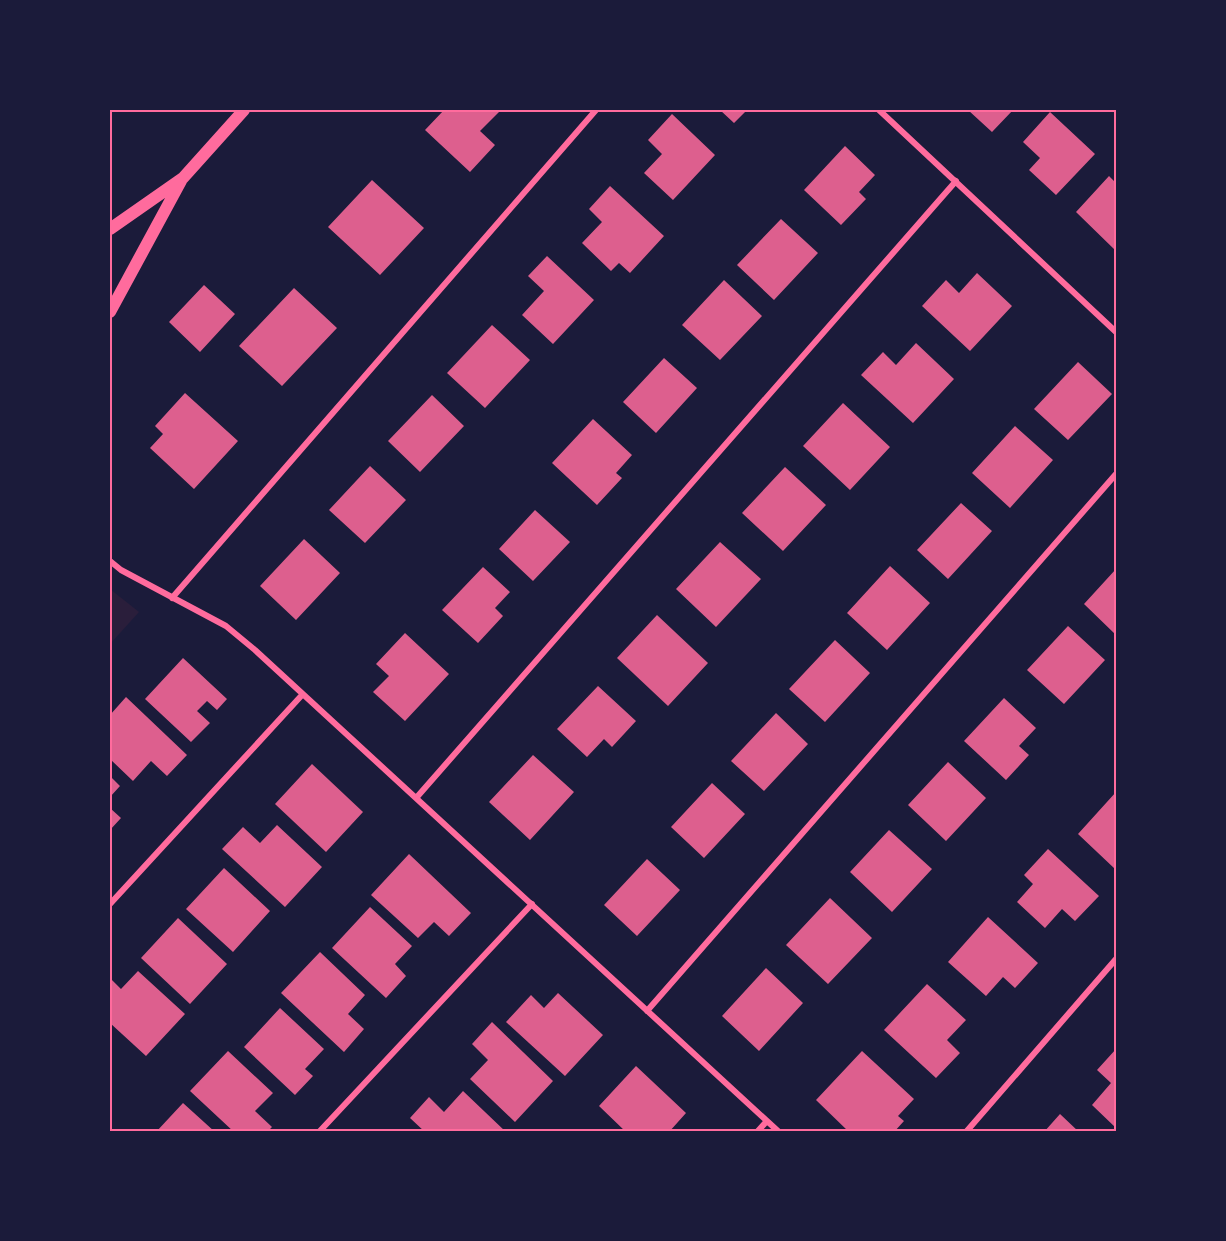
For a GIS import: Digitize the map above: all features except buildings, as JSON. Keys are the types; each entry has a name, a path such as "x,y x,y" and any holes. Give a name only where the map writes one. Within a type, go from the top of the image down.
{"main road":[{"path":"110,230 183,177 244,110"},
{"path":"110,312 183,177"}],"street":[{"path":"172,598 596,110"},
{"path":"879,110 1116,332"},
{"path":"417,797 956,182"},
{"path":"647,1011 1116,474"},
{"path":"110,561 121,570 226,626 255,650 779,1131"},
{"path":"110,904 302,694"},
{"path":"319,1131 532,904"},
{"path":"966,1131 1116,959"},
{"path":"757,1131 768,1120"}],"shaded area":[{"path":"110,589 139,612 110,644"}]}
